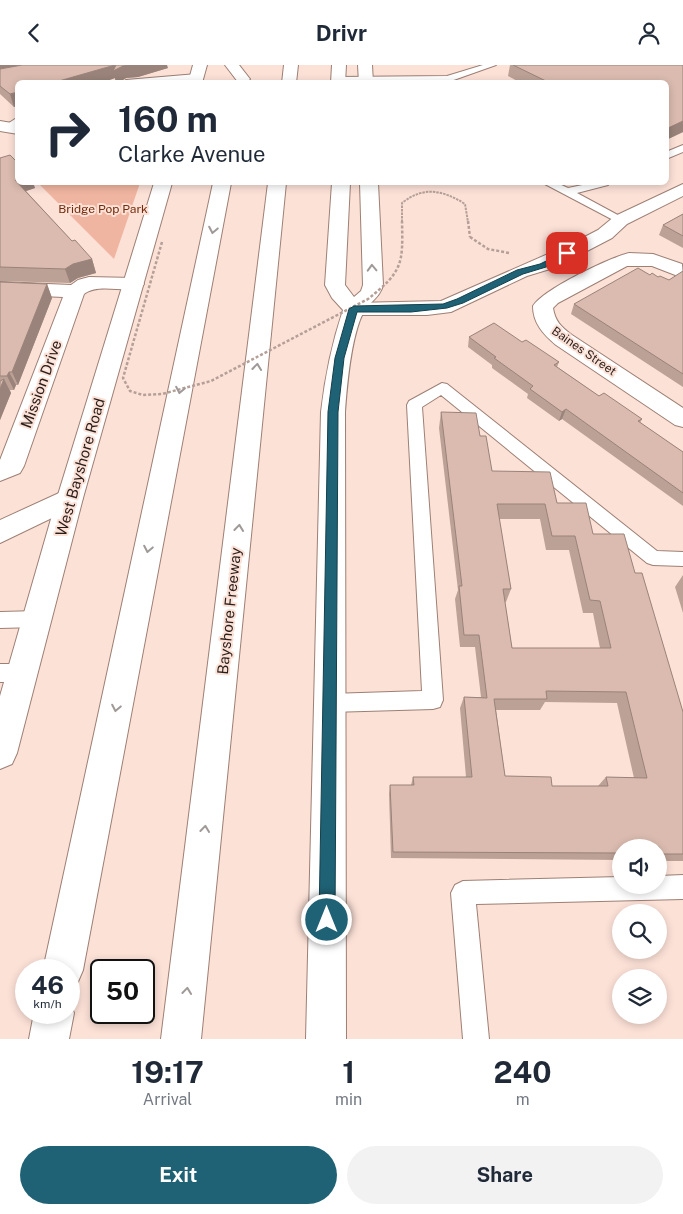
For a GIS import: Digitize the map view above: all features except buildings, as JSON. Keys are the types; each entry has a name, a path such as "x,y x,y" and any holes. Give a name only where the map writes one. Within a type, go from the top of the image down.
{"main road":[{"path":"232,65 244,76"},
{"path":"289,80 291,65"},
{"name":"West Bayshore Road","path":"0,753 11,673 38,619 70,498 162,185"},
{"path":"65,959 222,185"},
{"name":"Bayshore Freeway","path":"181,1039 277,185"},
{"path":"341,185 335,285 339,294 354,309 428,309 452,304 520,272 543,265 580,247 605,234 621,220 683,189"},
{"path":"326,1039 333,412 340,358 354,309 370,293 373,285 369,185"},
{"name":"Baines Street","path":"683,272 660,261 646,258 621,261 550,299 543,306 543,314 551,330 683,419"},
{"path":"0,288 75,291 89,283 134,284"},
{"name":"Mission Drive","path":"0,471 11,466 75,291"},
{"path":"0,532 70,498"},
{"path":"49,1039 52,1024"}],"lane":[{"path":"430,80 448,79 492,65"},
{"path":"339,75 474,71"},
{"path":"153,80 198,75"},
{"path":"366,75 405,80"},
{"path":"669,155 683,148"},
{"path":"553,185 621,220"},
{"path":"567,192 596,185"},
{"path":"330,703 433,700 414,405 442,389 653,559 683,559"},
{"path":"0,620 38,619"},
{"path":"476,1039 463,893 683,887"}],"path":[{"path":"162,242 123,378 126,388 134,393 169,393 192,388 211,381 368,299 398,271 403,253 402,203 410,195 420,192 437,191 453,195 465,204 470,237"}],"green space":[{"name":"Bridge Pop Park","path":"40,185 139,185 114,259"}],"route":[{"path":"327,920 333,412 340,358 354,309 428,309 444,307 567,253"}]}
